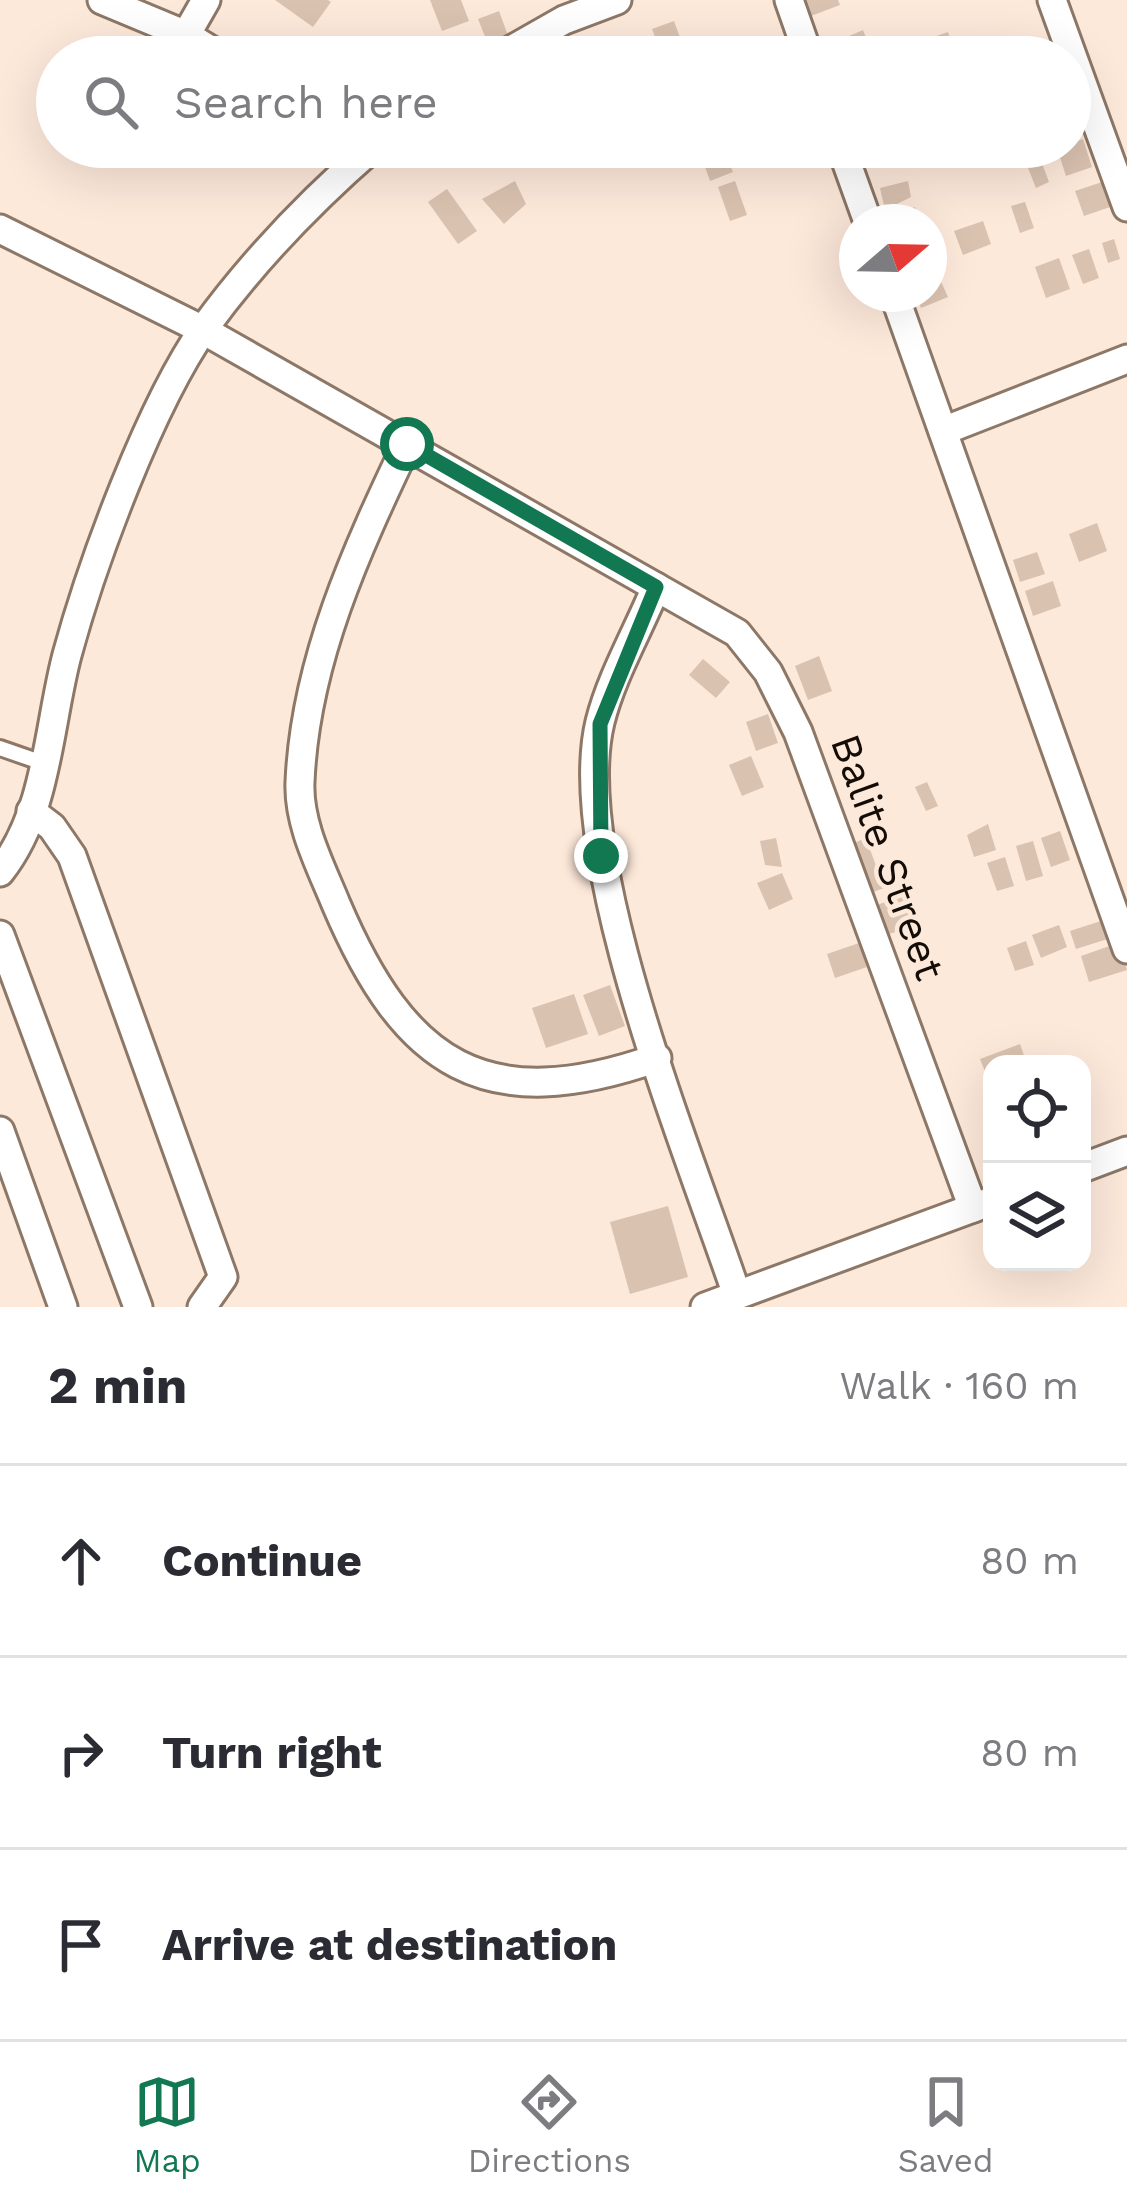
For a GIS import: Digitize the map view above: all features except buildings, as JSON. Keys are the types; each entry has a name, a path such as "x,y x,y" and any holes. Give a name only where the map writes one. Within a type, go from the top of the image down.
{"street":[{"path":"102,0 187,35 206,0"},
{"path":"536,36 617,0"},
{"path":"789,0 802,36"},
{"path":"1052,0 1065,36"},
{"path":"1091,108 1127,207"},
{"path":"0,872 31,811 46,764 67,658 94,568 159,414 203,330 290,227 350,168"},
{"path":"849,168 862,204"},
{"path":"0,229 203,330 407,444 326,632 300,785 312,846 351,938 391,1010 429,1046 473,1072 545,1086 603,1077 657,1058"},
{"path":"900,312 1127,949"},
{"path":"943,431 1127,359"},
{"name":"Balite Street","path":"407,444 737,633 768,672 798,732 982,1205"},
{"path":"656,587 600,724 601,856 657,1058 737,1295"},
{"path":"31,811 52,827 72,856 224,1277 202,1307"},
{"path":"0,935 138,1307"},
{"path":"0,1131 63,1307"},
{"path":"1091,1165 1127,1151"},
{"path":"705,1307 982,1205"}],"lane":[{"path":"0,748 46,764"}],"route":[{"path":"407,444 656,587 600,724 601,856"}]}
